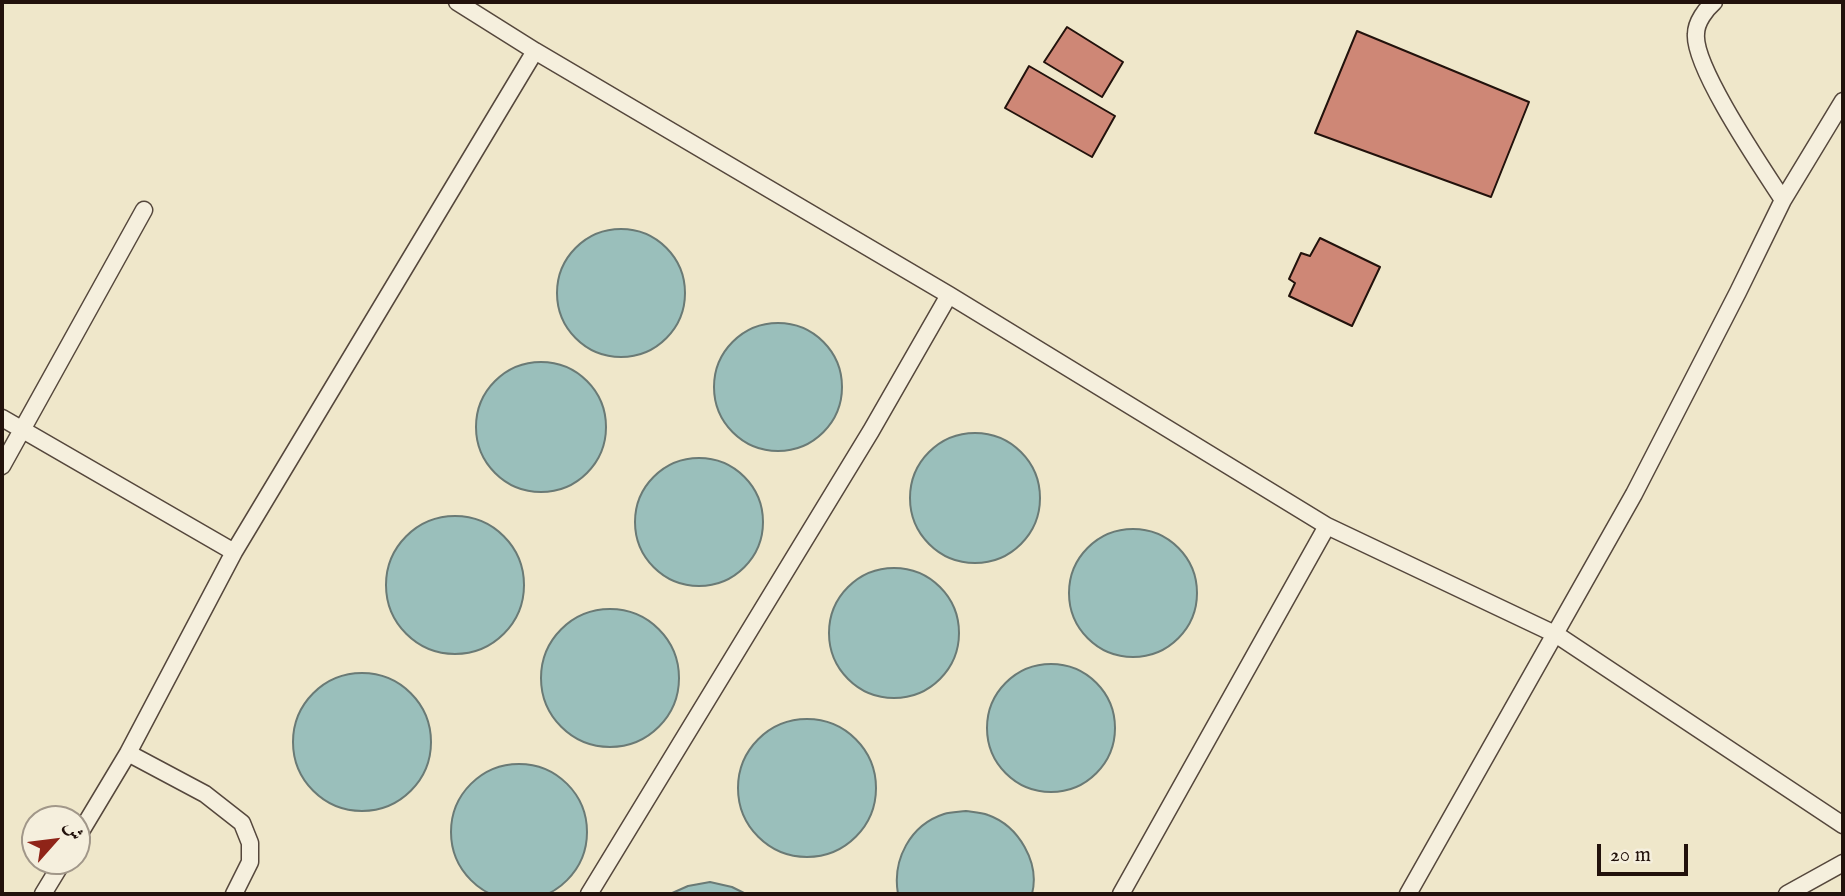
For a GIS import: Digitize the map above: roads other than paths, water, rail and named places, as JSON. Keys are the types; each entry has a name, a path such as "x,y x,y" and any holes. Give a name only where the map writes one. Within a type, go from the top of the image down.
{"lane":[{"path":"457,2 535,51 949,295 1327,526 1557,635 1843,825"},
{"path":"1714,2 1707,8 1696,34 1702,60 1726,108 1783,200"},
{"path":"91,815 128,753 234,552 535,51"},
{"path":"1408,894 1557,635 1634,494 1783,200 1843,101"},
{"path":"2,466 144,210"},
{"path":"589,894 864,443 949,295"},
{"path":"2,418 234,552"},
{"path":"1121,894 1327,526"},
{"path":"128,753 205,794 242,823 250,843 250,862 234,894"},
{"path":"1787,894 1843,863"},
{"path":"43,894 55,875"}],"water":[{"path":"621,229 646,233 667,247 681,268 685,293 681,318 667,339 646,353 621,357 596,353 575,339 561,318 557,293 561,268 575,247 596,233"},
{"path":"778,323 803,327 824,341 838,362 842,387 838,412 824,433 803,447 778,451 753,447 732,433 718,412 714,387 718,362 732,341 753,327"},
{"path":"541,362 566,367 587,381 601,402 606,427 601,452 587,473 566,487 541,492 516,487 495,473 481,452 476,427 481,402 495,381 516,367"},
{"path":"975,433 1000,438 1021,452 1035,473 1040,498 1035,523 1021,544 1000,558 975,563 950,558 929,544 915,523 910,498 915,473 929,452 950,438"},
{"path":"699,458 724,462 745,476 759,497 763,522 759,547 745,568 724,582 699,586 674,582 653,568 639,547 635,522 639,497 653,476 674,462"},
{"path":"455,516 481,522 504,536 518,559 524,585 518,611 504,634 481,648 455,654 429,648 406,634 392,611 386,585 392,559 406,536 429,522"},
{"path":"1133,529 1158,533 1179,547 1193,568 1197,593 1193,618 1179,639 1158,653 1133,657 1108,653 1087,639 1073,618 1069,593 1073,568 1087,547 1108,533"},
{"path":"894,568 919,573 940,587 954,608 959,633 954,658 940,679 919,693 894,698 869,693 848,679 834,658 829,633 834,608 848,587 869,573"},
{"path":"610,609 636,615 659,629 673,652 679,678 673,704 659,727 636,741 610,747 584,741 561,727 547,704 541,678 547,652 561,629 584,615"},
{"path":"1051,664 1076,668 1097,682 1111,703 1115,728 1111,753 1097,774 1076,788 1051,792 1026,788 1005,774 991,753 987,728 991,703 1005,682 1026,668"},
{"path":"362,673 388,679 411,693 425,716 431,742 425,768 411,791 388,805 362,811 336,805 313,791 299,768 293,742 299,716 313,693 336,679"},
{"path":"807,719 833,725 856,739 870,762 876,788 870,814 856,837 833,851 807,857 781,851 758,837 744,814 738,788 744,762 758,739 781,725"},
{"path":"519,764 545,769 567,784 582,806 587,832 582,858 567,880 545,895 519,900 493,895 471,880 456,858 451,832 456,806 471,784 493,769"},
{"path":"966,811 985,814 999,820 1018,837 1030,858 1033,870 1032,894 898,894 901,857 913,835 932,819 947,813"},
{"path":"710,882 732,887 746,894 670,894 688,886"}]}
